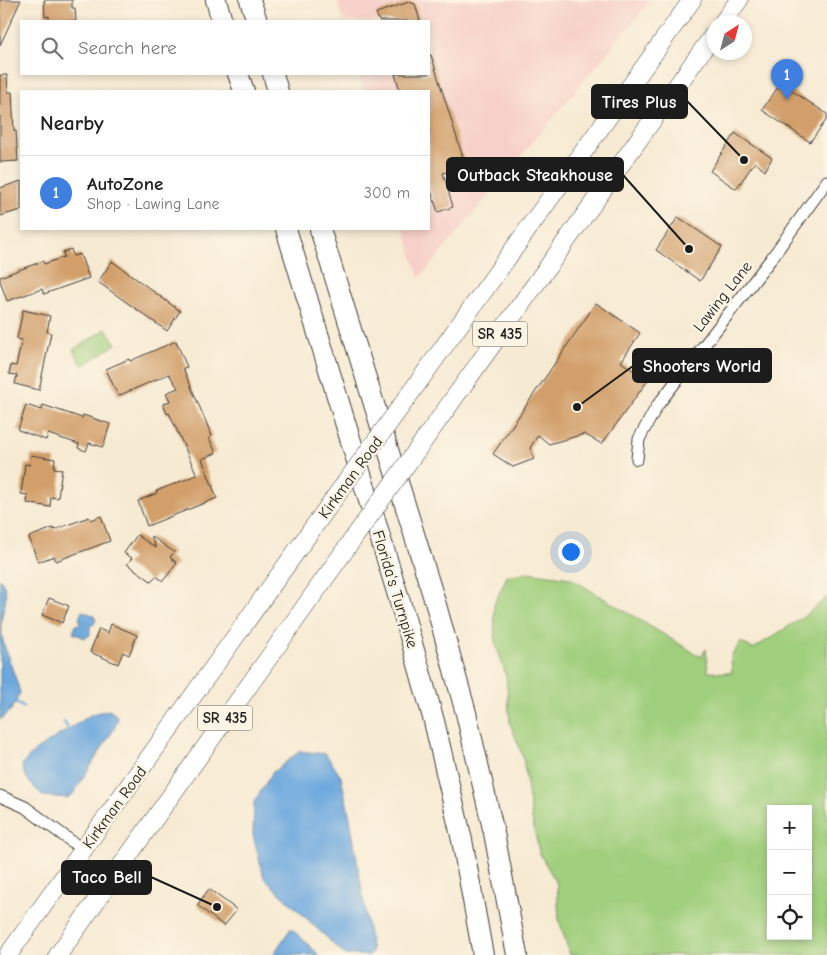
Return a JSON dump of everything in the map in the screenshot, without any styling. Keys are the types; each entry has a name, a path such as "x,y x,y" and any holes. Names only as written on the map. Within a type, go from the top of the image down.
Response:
{"highway":[{"path":"216,0 222,20"},
{"path":"250,0 257,20"},
{"path":"238,75 244,90"},
{"path":"273,75 278,90"},
{"name":"Florida's Turnpike","path":"286,230 404,614 434,721 462,840 483,955"},
{"name":"Florida's Turnpike","path":"320,230 436,605 466,713 494,833 517,955"}],"main road":[{"name":"Kirkman Road","path":"8,955 692,0"},
{"path":"728,15 739,0"},
{"name":"SR 435","path":"58,955 707,44"}],"street":[{"name":"Lawing Lane","path":"636,459 639,439 657,406 772,260 827,181"},
{"path":"0,796 25,807 83,850"}],"shaded area":[{"path":"337,0 651,0 419,279 404,230 430,230 430,90 364,90 358,75 430,75 430,20 343,20"}],"green space":[{"path":"106,329 116,344 83,366 73,350"},
{"path":"527,572 570,578 701,657 706,649 708,672 732,673 731,656 741,642 753,649 805,616 827,597 827,955 570,955 559,920 557,884 539,852 523,757 510,723 506,675 495,642 494,605 507,576"}],"water":[{"path":"0,579 6,591 1,621 2,637 20,693 11,710 0,720"},
{"path":"82,611 93,615 96,620 90,626 90,635 85,638 73,633 76,625 81,623 79,619"},
{"path":"109,710 118,719 114,729 73,794 67,798 43,796 27,778 22,764 36,750 92,714"},
{"path":"300,751 326,754 341,777 350,818 372,952 370,955 345,955 264,878 253,835 254,802 272,773"},
{"path":"291,928 319,955 273,955"}],"building":[{"path":"0,0 21,0 0,45"},
{"path":"44,0 72,0 72,8 75,8 76,20 49,20 49,16 45,17"},
{"path":"409,2 415,4 420,20 379,20 376,13"},
{"path":"431,55 466,167 443,173 453,207 438,212 430,188 430,90 400,90 395,75 430,75"},
{"path":"0,75 7,75 8,92 12,92 18,161 0,162"},
{"path":"785,77 791,90 827,114 827,119 810,142 762,110"},
{"path":"735,133 772,158 765,171 755,162 736,189 710,171"},
{"path":"20,181 20,210 0,216 0,188"},
{"path":"678,217 722,247 700,281 656,250"},
{"path":"71,249 73,256 80,254 89,278 44,294 42,289 7,301 0,277 43,261 44,264 64,257 63,252"},
{"path":"112,261 180,311 167,331 98,282"},
{"path":"596,303 640,333 621,362 648,380 602,444 584,434 549,444 538,435 530,448 534,459 513,467 493,454"},
{"path":"23,310 50,316 47,332 51,333 39,390 15,384 17,375 9,374 11,365 16,366 22,340 17,339"},
{"path":"176,341 187,367 183,368 212,436 209,438 216,453 202,459 217,498 147,526 138,501 157,493 156,491 197,475 169,413 167,414 163,404 170,401 166,393 178,388 169,374 118,396 106,369"},
{"path":"26,405 42,410 43,405 82,418 83,415 110,424 103,447 89,443 86,451 78,448 79,444 48,434 46,440 18,430"},
{"path":"31,455 55,459 54,468 62,469 58,498 51,497 50,507 27,503 28,495 21,494 25,464 30,465"},
{"path":"101,516 110,541 56,561 54,556 38,562 29,537 89,517 91,520"},
{"path":"137,535 156,548 151,536 174,552 170,557 177,563 163,581 156,576 151,581 127,564 132,558 124,553"},
{"path":"49,598 69,606 62,623 42,615"},
{"path":"111,624 137,635 129,655 123,652 118,664 90,652 99,629 108,633"},
{"path":"209,889 237,910 224,926 197,905"}],"waterway":[{"path":"16,702 23,707"},
{"path":"64,722 69,730"}],"place":[{"name":"AutoZone","path":"787,100"},
{"name":"Tires Plus","path":"744,160"},
{"name":"Outback Steakhouse","path":"689,249"},
{"name":"Shooters World","path":"577,407"},
{"name":"Taco Bell","path":"217,907"}]}
